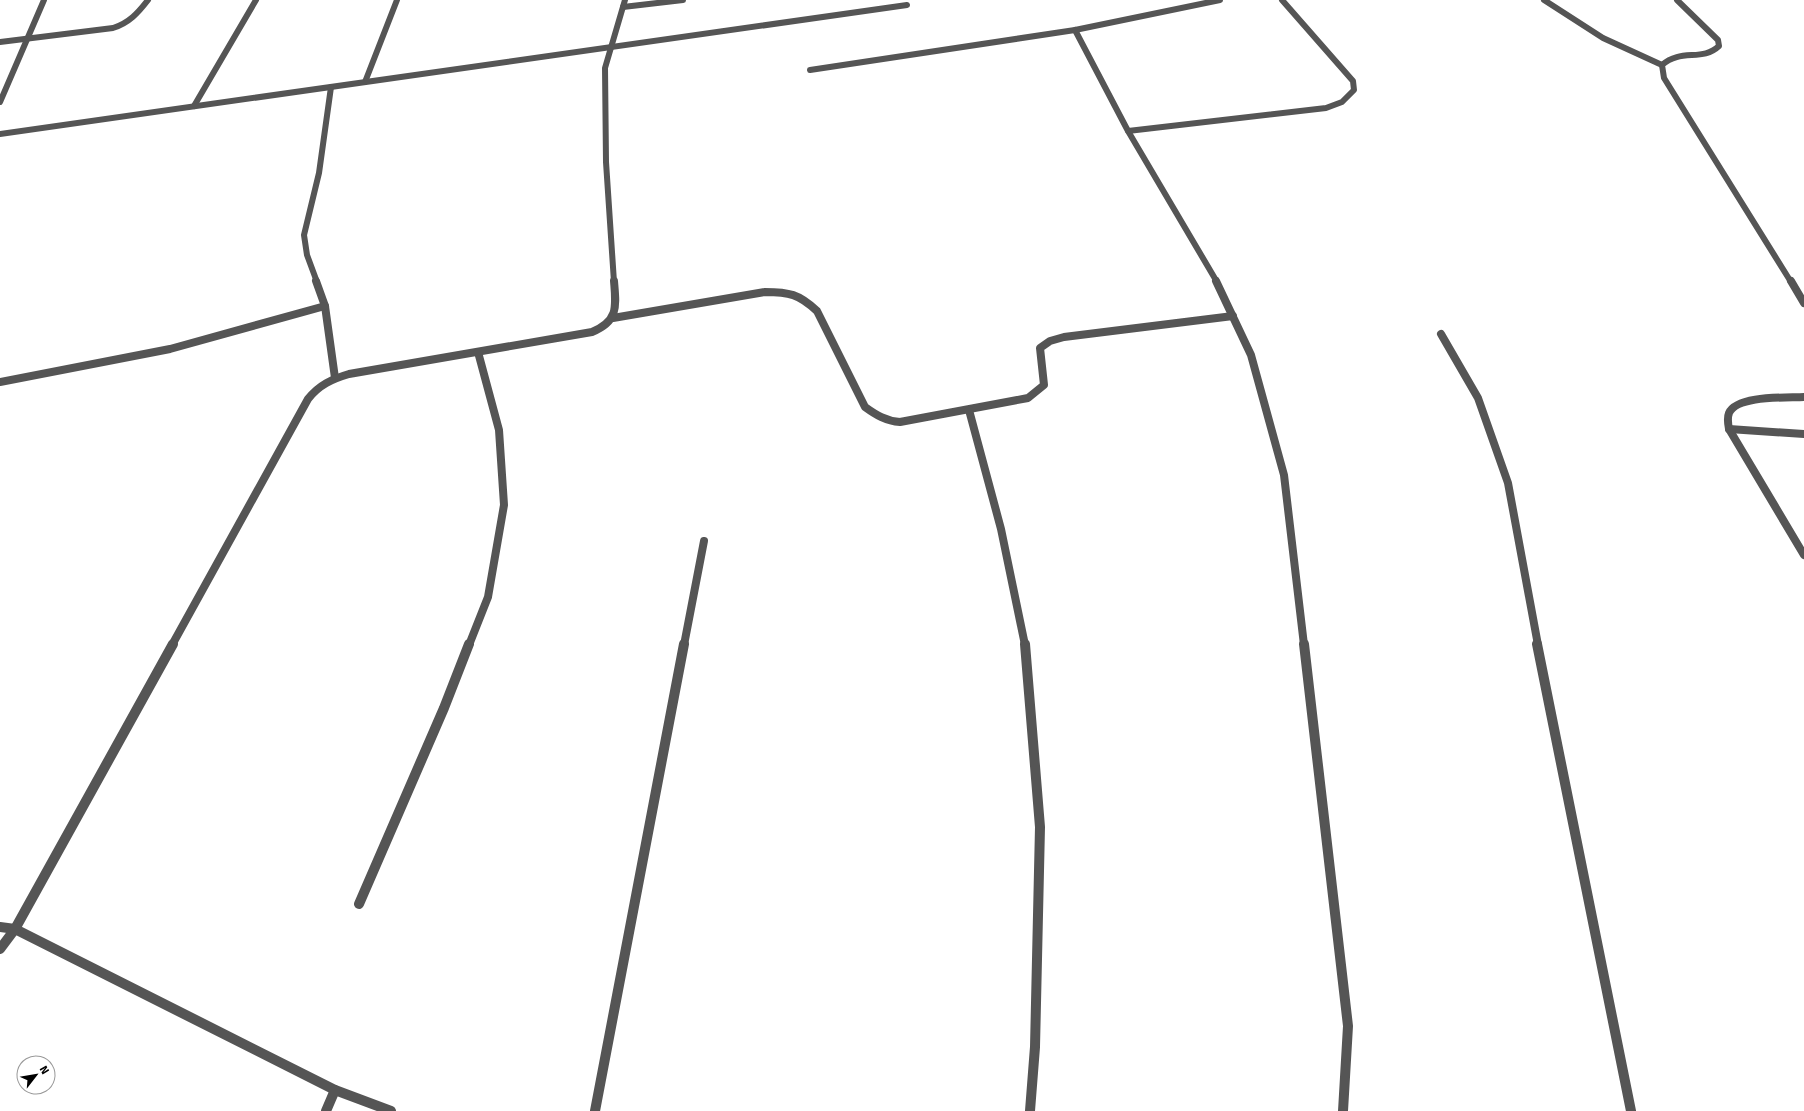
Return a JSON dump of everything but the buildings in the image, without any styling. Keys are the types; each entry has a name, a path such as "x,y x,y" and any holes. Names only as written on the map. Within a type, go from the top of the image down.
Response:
{"street":[{"path":"0,102 44,0"},
{"path":"0,42 113,28 125,25 137,14 148,0"},
{"path":"194,106 256,0"},
{"path":"365,82 397,0"},
{"path":"613,318 616,308 606,162 605,68 624,4 683,0"},
{"path":"810,70 1075,30 1220,0"},
{"path":"1128,131 1326,108 1338,105 1348,98 1354,90 1353,81 1282,0"},
{"path":"1544,0 1603,38 1662,65"},
{"path":"1677,0 1718,40 1719,46 1712,52 1678,55 1667,58 1662,65 1664,78 1804,303"},
{"path":"0,134 907,4"},
{"path":"1075,30 1128,131 1218,284 1251,355 1284,475 1348,1026 1343,1111"},
{"path":"331,87 319,173 304,235 307,255 325,306 335,378"},
{"path":"0,949 15,929 308,399 316,388 335,378 350,374 591,332 613,318 765,292 786,292 804,299 817,311 865,406 876,415 889,421 900,422 1028,398 1044,385 1045,377 1039,355 1040,348 1050,341 1064,337 1233,316"},
{"path":"0,382 170,349 325,306"},
{"path":"1441,334 1478,398 1508,483 1533,620 1631,1111"},
{"path":"359,904 444,708 488,597 504,505 499,430 478,352"},
{"path":"1804,397 1752,400 1738,404 1730,409 1727,417 1729,428 1804,555"},
{"path":"969,410 1002,529 1026,649 1040,827 1035,1047 1030,1111"},
{"path":"1729,428 1804,434"},
{"path":"595,1111 704,541"},
{"path":"0,927 15,929 335,1090 391,1111"},
{"path":"326,1111 335,1090"}]}
